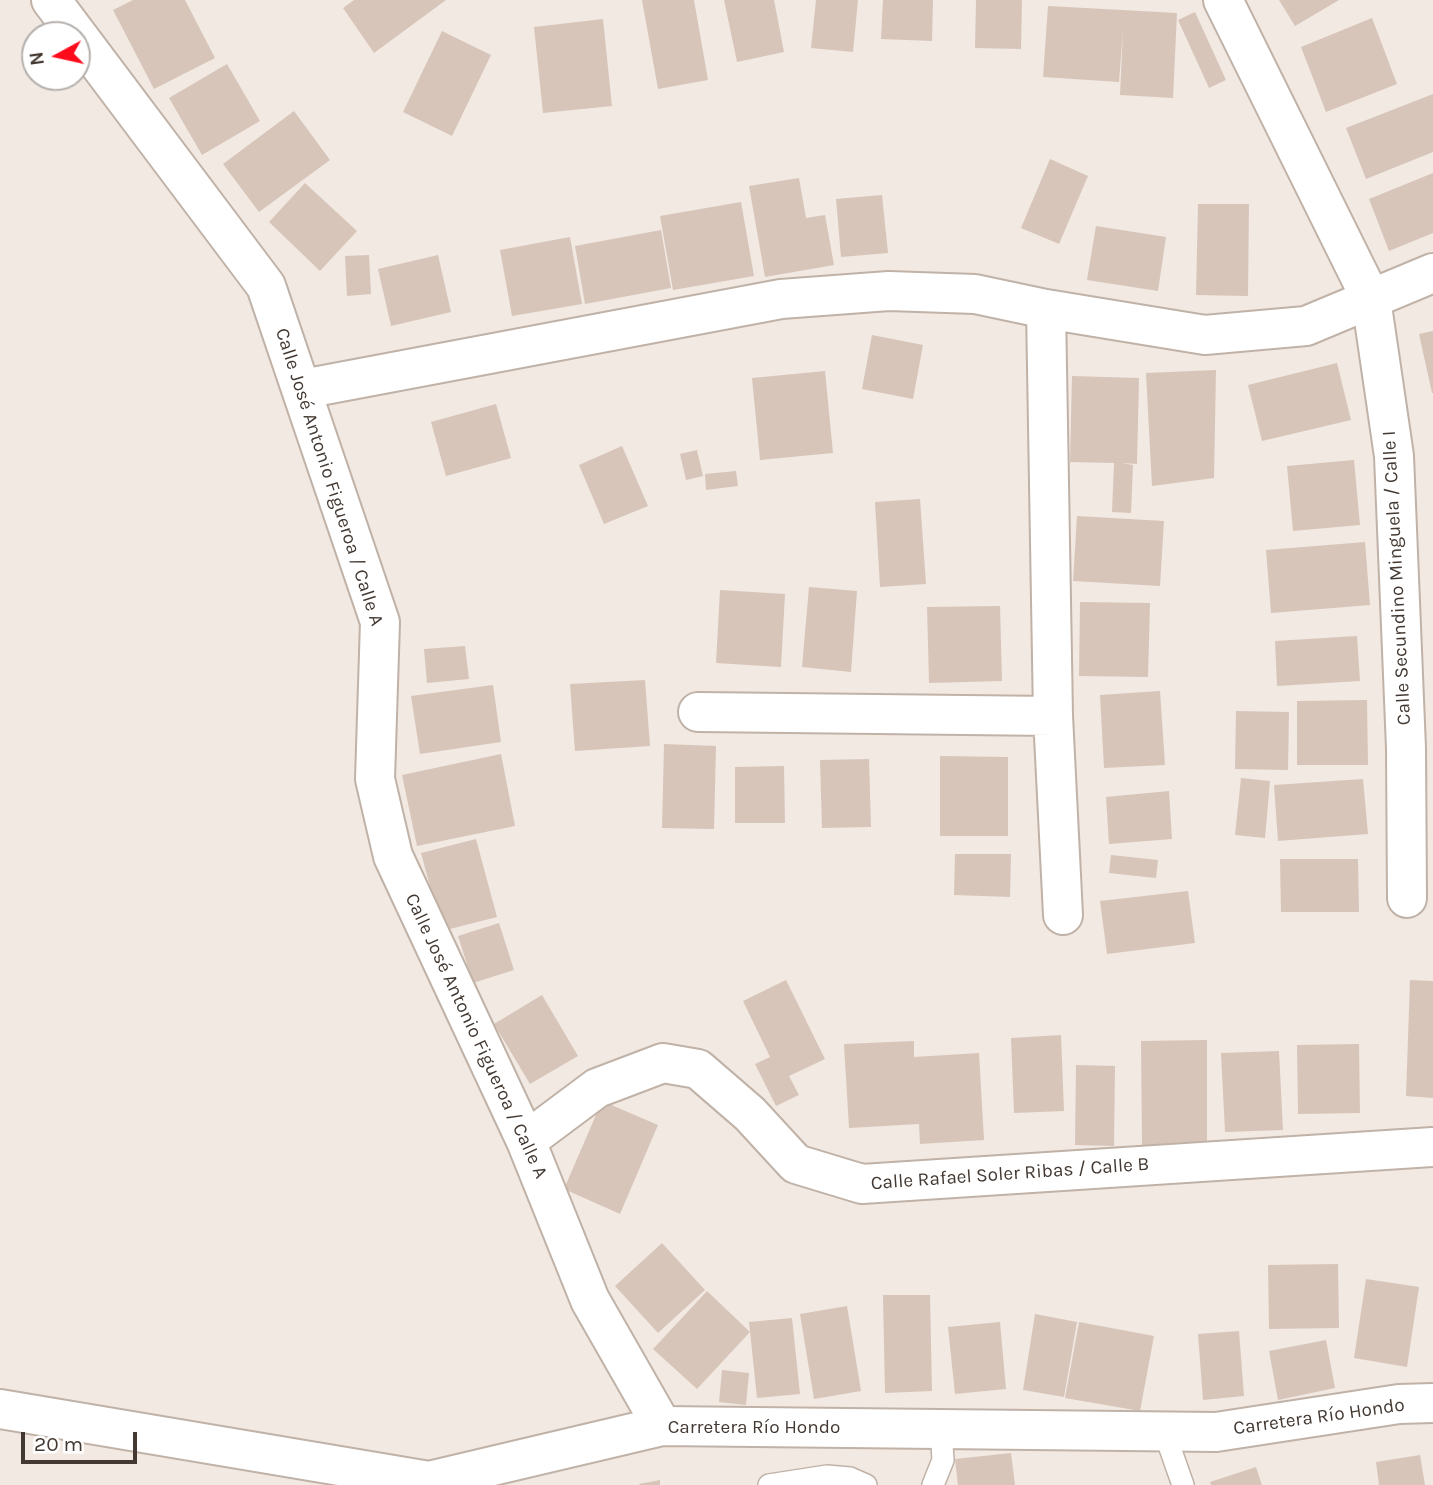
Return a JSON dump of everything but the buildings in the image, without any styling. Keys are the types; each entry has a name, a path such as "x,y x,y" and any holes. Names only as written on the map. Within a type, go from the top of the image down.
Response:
{"street":[{"name":"Calle José Antonio Figueroa / Calle A","path":"51,0 266,286 380,622 375,779 393,856 526,1141 590,1300 662,1426"},
{"name":"Calle Secundino Minguela / Calle I","path":"1223,0 1371,299 1394,456 1419,745 1406,898"},
{"path":"303,389 781,299 889,291 975,293 1046,309 1205,335 1306,326 1433,273"},
{"path":"1046,309 1053,716 1063,915"},
{"path":"698,712 1053,716"},
{"name":"Calle Rafael Soler Ribas / Calle B","path":"526,1141 597,1088 663,1063 698,1069 750,1114 796,1164 862,1184 1433,1147"},
{"name":"Carretera Río Hondo","path":"0,1409 429,1480 483,1476 662,1426 1216,1432 1399,1404 1433,1403"}],"lane":[{"path":"933,1485 943,1460 941,1429"},
{"path":"1164,1431 1183,1485"},
{"path":"769,1485 827,1476 850,1478 866,1485"}]}
